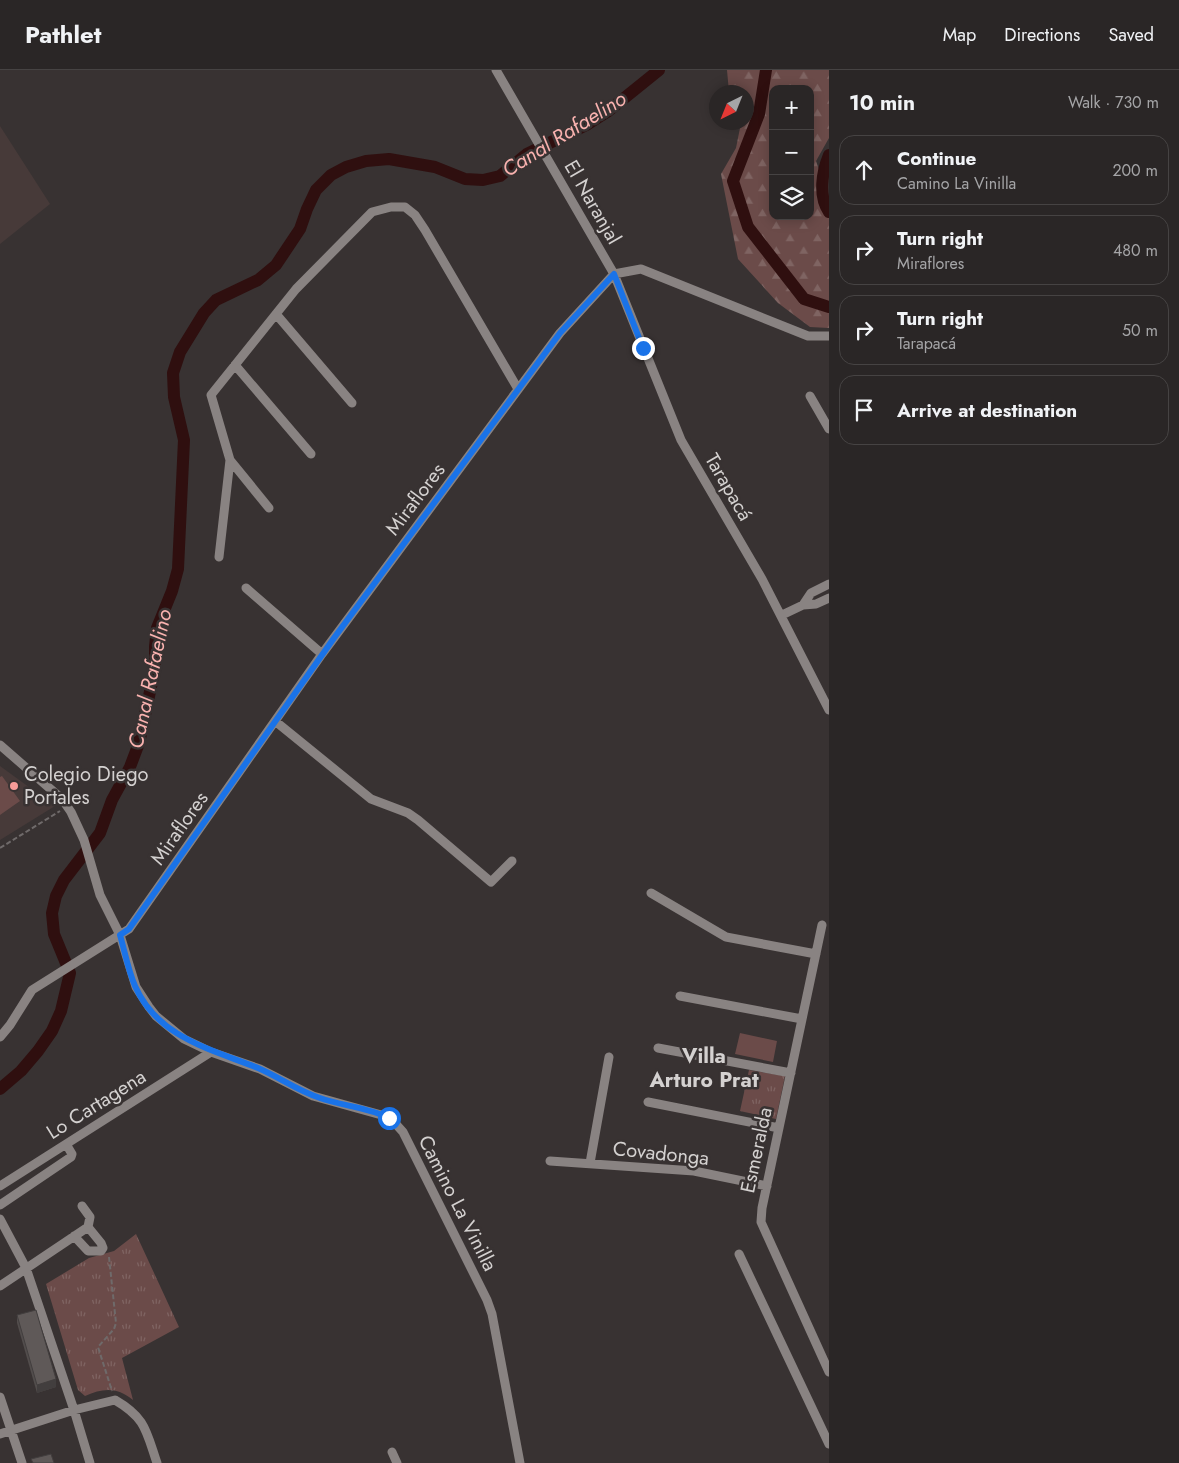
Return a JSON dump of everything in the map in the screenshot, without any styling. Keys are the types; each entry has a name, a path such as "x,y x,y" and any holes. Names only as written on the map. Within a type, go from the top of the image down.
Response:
{"street":[{"name":"El Naranjal","path":"496,70 614,274"},
{"path":"219,557 230,460 211,395 296,289 372,212 391,207 405,207 415,215 518,389"},
{"path":"614,274 641,269 808,336 829,336"},
{"name":"Miraflores","path":"0,1037 32,990 129,929 322,654 518,389 560,333 614,274"},
{"name":"Tarapacá","path":"614,274 681,440 782,615 829,710"},
{"path":"276,314 352,403"},
{"path":"235,365 311,454"},
{"path":"810,396 829,429"},
{"path":"230,460 269,508"},
{"path":"803,605 811,594 829,584"},
{"path":"246,588 322,654"},
{"path":"782,615 803,605 816,604 829,598"},
{"path":"275,721 371,799 408,813 418,820 491,882 512,861"},
{"name":"Camino La Vinilla","path":"0,745 52,789 67,806 78,825 100,895 120,935 136,987 149,1007 175,1033 211,1052 260,1069 313,1096 384,1116 394,1122 399,1128 478,1282 492,1314 520,1463"},
{"path":"651,893 726,937 816,954"},
{"name":"Esmeralda","path":"822,925 761,1222 829,1372"},
{"path":"680,996 802,1019"},
{"path":"658,1048 791,1073"},
{"name":"Lo Cartagena","path":"0,1186 211,1052"},
{"path":"590,1164 608,1057"},
{"path":"648,1102 779,1128"},
{"path":"0,1205 71,1157 72,1154 66,1144"},
{"name":"Covadonga","path":"550,1161 694,1171 767,1186"},
{"path":"0,1286 88,1227 90,1217 82,1206"},
{"path":"0,1219 26,1268 90,1463"},
{"path":"74,1236 90,1252 101,1251 102,1245 88,1227"},
{"path":"739,1254 829,1444"},
{"path":"0,1397 22,1463"},
{"path":"0,1434 74,1410 115,1400 130,1409 143,1423 157,1463"},
{"path":"392,1452 397,1463"}],"path":[{"path":"0,848 67,806"},
{"path":"102,1245 109,1250 116,1323 114,1329 98,1347 115,1400"}],"shaded area":[{"path":"0,126 50,204 0,244"},
{"name":"Colegio Diego Portales","path":"0,766 55,806 0,840"}],"green space":[{"path":"727,70 829,70 829,138 816,161 829,199 829,328 810,327 778,303 738,259 721,174 736,148 740,130 754,130 754,85 728,85"},
{"path":"2,776 20,801 0,815 0,777"},
{"path":"740,1033 777,1041 773,1062 735,1054"},
{"path":"749,1070 785,1076 776,1119 740,1111"},
{"path":"136,1234 179,1327 122,1358 133,1400 121,1393 110,1390 98,1391 85,1396 78,1390 46,1284 89,1258 114,1251"}],"building":[{"path":"36,1310 56,1379 37,1385 17,1315"},
{"path":"51,1454 54,1463 33,1463 31,1459"}],"waterway":[{"name":"Canal Rafaelino","path":"0,1089 21,1071 38,1051 52,1031 61,1011 70,973 54,934 52,913 56,896 64,880 100,833 112,800 130,767 139,743 155,668 157,628 172,591 178,569 184,440 174,397 173,373 180,352 204,313 216,300 258,280 276,265 300,229 316,190 331,175 346,167 366,161 389,159 435,167 465,179 483,180 500,176 527,154 588,124 607,112 659,70"},
{"name":"Canal Rafaelino","path":"766,70 759,114 733,181 748,227 804,299 829,307"},
{"path":"829,155 824,169 822,184 823,199 829,212"}],"place":[{"name":"Colegio Diego Portales","path":"14,786"}],"district":[{"name":"Villa Arturo Prat","path":"704,1068"}],"route":[{"path":"389,1118 369,1110 313,1096 260,1069 211,1052 175,1033 156,1016 141,996 132,978 120,935 129,929 322,654 560,333 614,274 643,348"}]}
